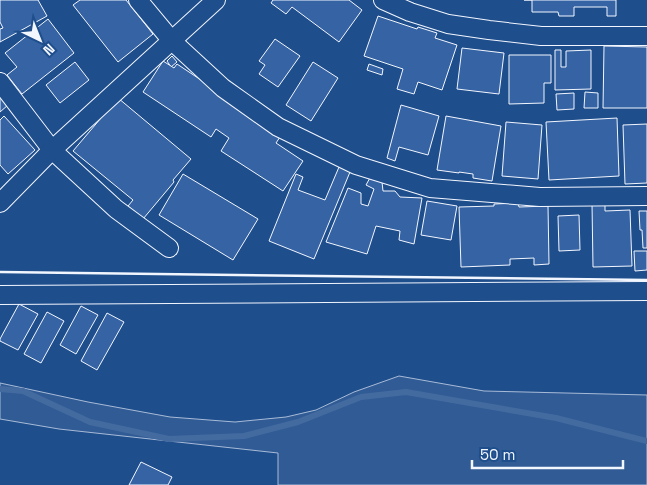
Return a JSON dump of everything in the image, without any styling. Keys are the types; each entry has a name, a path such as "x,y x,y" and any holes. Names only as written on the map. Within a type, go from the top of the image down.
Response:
{"street":[{"path":"138,0 172,41 223,88 278,127 356,166 430,188 540,196 647,196"},
{"path":"0,203 52,150 216,0"},
{"path":"383,0 410,12 448,24 489,30 542,36 647,36"},
{"path":"0,82 52,150 116,209 168,248"},
{"path":"0,295 647,291"}],"shaded area":[{"path":"399,376 484,391 647,395 647,485 278,485 278,453 59,429 0,419 0,383 170,417 235,422 286,417 316,410 354,392"}],"building":[{"path":"0,0 38,0 47,16 0,42 0,29 3,28 0,22"},
{"path":"80,0 126,0 153,34 118,62 73,5"},
{"path":"273,0 349,0 362,10 339,42 292,7 286,14 271,3"},
{"path":"532,0 616,0 616,16 607,16 607,7 574,7 574,16 559,16 558,12 532,12"},
{"path":"378,16 417,29 418,27 437,33 435,38 457,45 442,90 418,82 414,94 397,89 403,69 364,56"},
{"path":"48,19 74,53 22,94 7,75 17,67 5,53"},
{"path":"275,39 300,56 278,87 259,74 265,65 259,61"},
{"path":"604,46 647,47 647,108 603,108"},
{"path":"462,48 504,53 499,94 457,89"},
{"path":"555,50 561,50 561,67 566,67 566,51 591,50 591,89 555,90"},
{"path":"509,55 551,55 551,83 544,83 544,103 509,104"},
{"path":"172,56 177,62 171,67 167,61"},
{"path":"163,61 174,68 177,64 282,134 276,143 303,161 283,191 221,151 229,138 216,129 211,137 143,92"},
{"path":"75,62 89,80 60,103 46,85"},
{"path":"313,62 338,78 311,121 286,105"},
{"path":"369,64 383,69 382,75 367,70"},
{"path":"585,92 598,93 598,108 584,108"},
{"path":"574,93 574,109 557,110 556,94"},
{"path":"0,97 8,105 0,112"},
{"path":"118,98 191,159 143,219 128,206 133,200 73,151"},
{"path":"401,105 439,116 428,155 399,147 395,161 387,158"},
{"path":"4,116 35,150 8,174 0,165 0,120"},
{"path":"446,116 501,126 492,181 473,178 473,174 437,170"},
{"path":"617,118 619,176 549,180 546,122"},
{"path":"506,122 542,125 538,179 502,176"},
{"path":"647,124 647,183 625,184 623,125"},
{"path":"339,167 350,172 314,259 269,241 296,174 303,177 298,190 325,200"},
{"path":"183,174 258,219 233,260 159,215"},
{"path":"371,176 382,182 383,191 395,191 400,197 422,198 414,244 399,240 400,231 376,226 367,254 326,242 348,188 361,193 361,204 368,206 374,189 366,185"},
{"path":"427,201 457,206 451,240 421,235"},
{"path":"518,203 519,207 548,206 549,264 534,265 534,258 510,259 510,265 461,267 459,207"},
{"path":"592,204 605,204 605,211 630,210 632,266 593,267"},
{"path":"639,211 647,211 647,248 643,248"},
{"path":"579,215 580,250 559,251 558,216"},
{"path":"634,251 647,251 647,270 635,271"},
{"path":"19,304 38,314 18,350 0,341 0,339"},
{"path":"81,306 98,315 76,354 60,345"},
{"path":"47,312 64,321 41,363 24,354"},
{"path":"107,313 124,322 97,370 81,361"},
{"path":"141,462 172,477 168,485 129,485"}],"waterway":[{"path":"0,389 23,391 90,422 169,439 244,436 298,422 361,397 406,392 556,418 647,441"}],"wall":[{"path":"0,272 647,280"}]}
